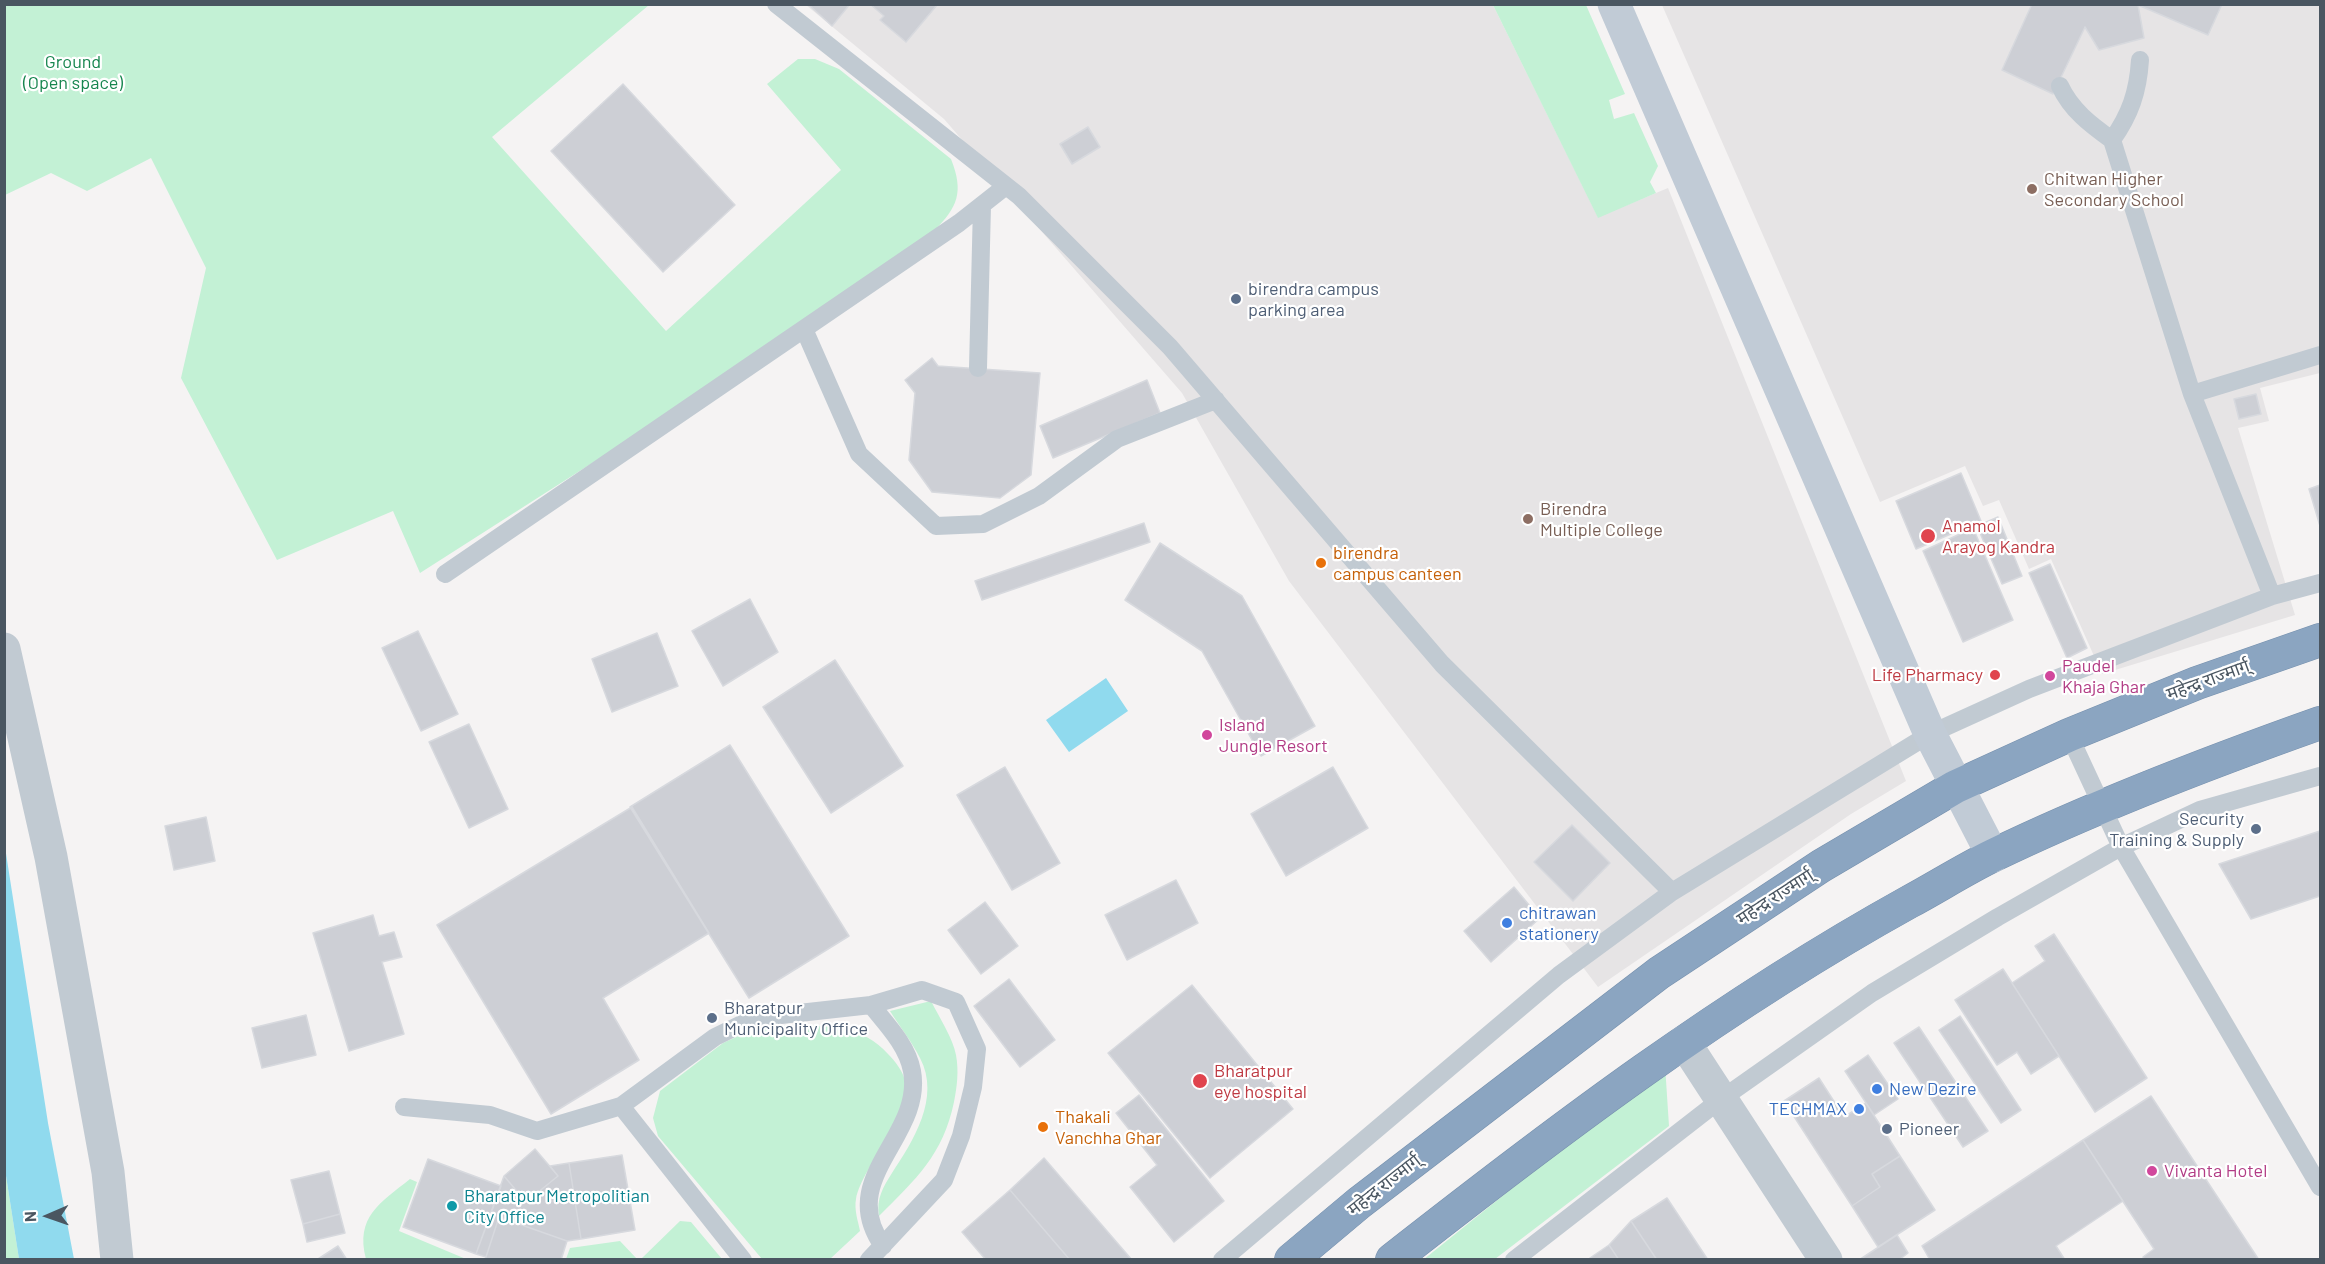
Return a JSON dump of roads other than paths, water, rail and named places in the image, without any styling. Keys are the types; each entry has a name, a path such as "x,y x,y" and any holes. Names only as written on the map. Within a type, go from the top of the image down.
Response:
{"highway":[{"name":"महेन्द्र राज्मार्ग्","path":"1291,1260 1359,1203 1659,973 1821,866 1955,788 2069,735 2198,683 2320,640"},
{"path":"1392,1260 1561,1128 1684,1041 1832,945 1993,856 2103,807 2225,757 2320,723"}],"street":[{"path":"1614,4 1930,734 1955,788 1993,856"},
{"path":"4,650 51,857 108,1172 117,1260"},
{"path":"1684,1041 1821,1255"}],"lane":[{"path":"776,4 1020,196 1170,347 1442,664 1672,892"},
{"path":"2112,140 2127,119 2138,86 2140,60"},
{"path":"2060,86 2066,98 2089,124 2112,140 2192,394 2272,596"},
{"path":"445,574 959,224 1006,186"},
{"path":"978,368 982,205"},
{"path":"804,328 859,454 936,526 983,524 1039,495 1117,439 1216,400"},
{"path":"2192,394 2320,356"},
{"path":"1222,1260 1559,975 1672,892 1930,734 2029,689 2272,596 2320,583"},
{"path":"2069,735 2121,847 2320,1187"},
{"path":"1514,1260 1720,1100 1872,993 2121,847 2200,810 2320,776"},
{"path":"404,1107 490,1115 537,1131 621,1106 715,1037 754,1018 871,1005 922,990 956,1002 978,1048 973,1087 961,1136 944,1180 869,1260"},
{"path":"871,1005 904,1047 912,1070 914,1092 891,1149 868,1190 867,1207 871,1229 883,1246"},
{"path":"621,1106 743,1260"}],"water":[{"path":"1106,678 1128,711 1069,752 1046,720"},
{"path":"5,847 48,1123 74,1259 19,1259 4,1163"}],"place":[{"name":"Chitwan Higher Secondary School","path":"2032,189"},
{"name":"birendra campus parking area","path":"1236,299"},
{"name":"Birendra Multiple College","path":"1528,519"},
{"name":"Anamol Arayog Kandra","path":"1928,536"},
{"name":"birendra campus canteen","path":"1321,563"},
{"name":"Life Pharmacy","path":"1995,675"},
{"name":"Paudel Khaja Ghar","path":"2050,676"},
{"name":"Island Jungle Resort","path":"1207,735"},
{"name":"Security Training & Supply","path":"2256,829"},
{"name":"chitrawan stationery","path":"1507,923"},
{"name":"Bharatpur Municipality Office","path":"712,1018"},
{"name":"Bharatpur eye hospital","path":"1200,1081"},
{"name":"New Dezire","path":"1877,1089"},
{"name":"TECHMAX","path":"1859,1109"},
{"name":"Thakali Vanchha Ghar","path":"1043,1127"},
{"name":"Pioneer","path":"1887,1129"},
{"name":"Vivanta Hotel","path":"2152,1171"},
{"name":"Bharatpur Metropolitian City Office","path":"452,1206"}],"park label":[{"name":"Ground (Open space)","path":"73,72"}]}
